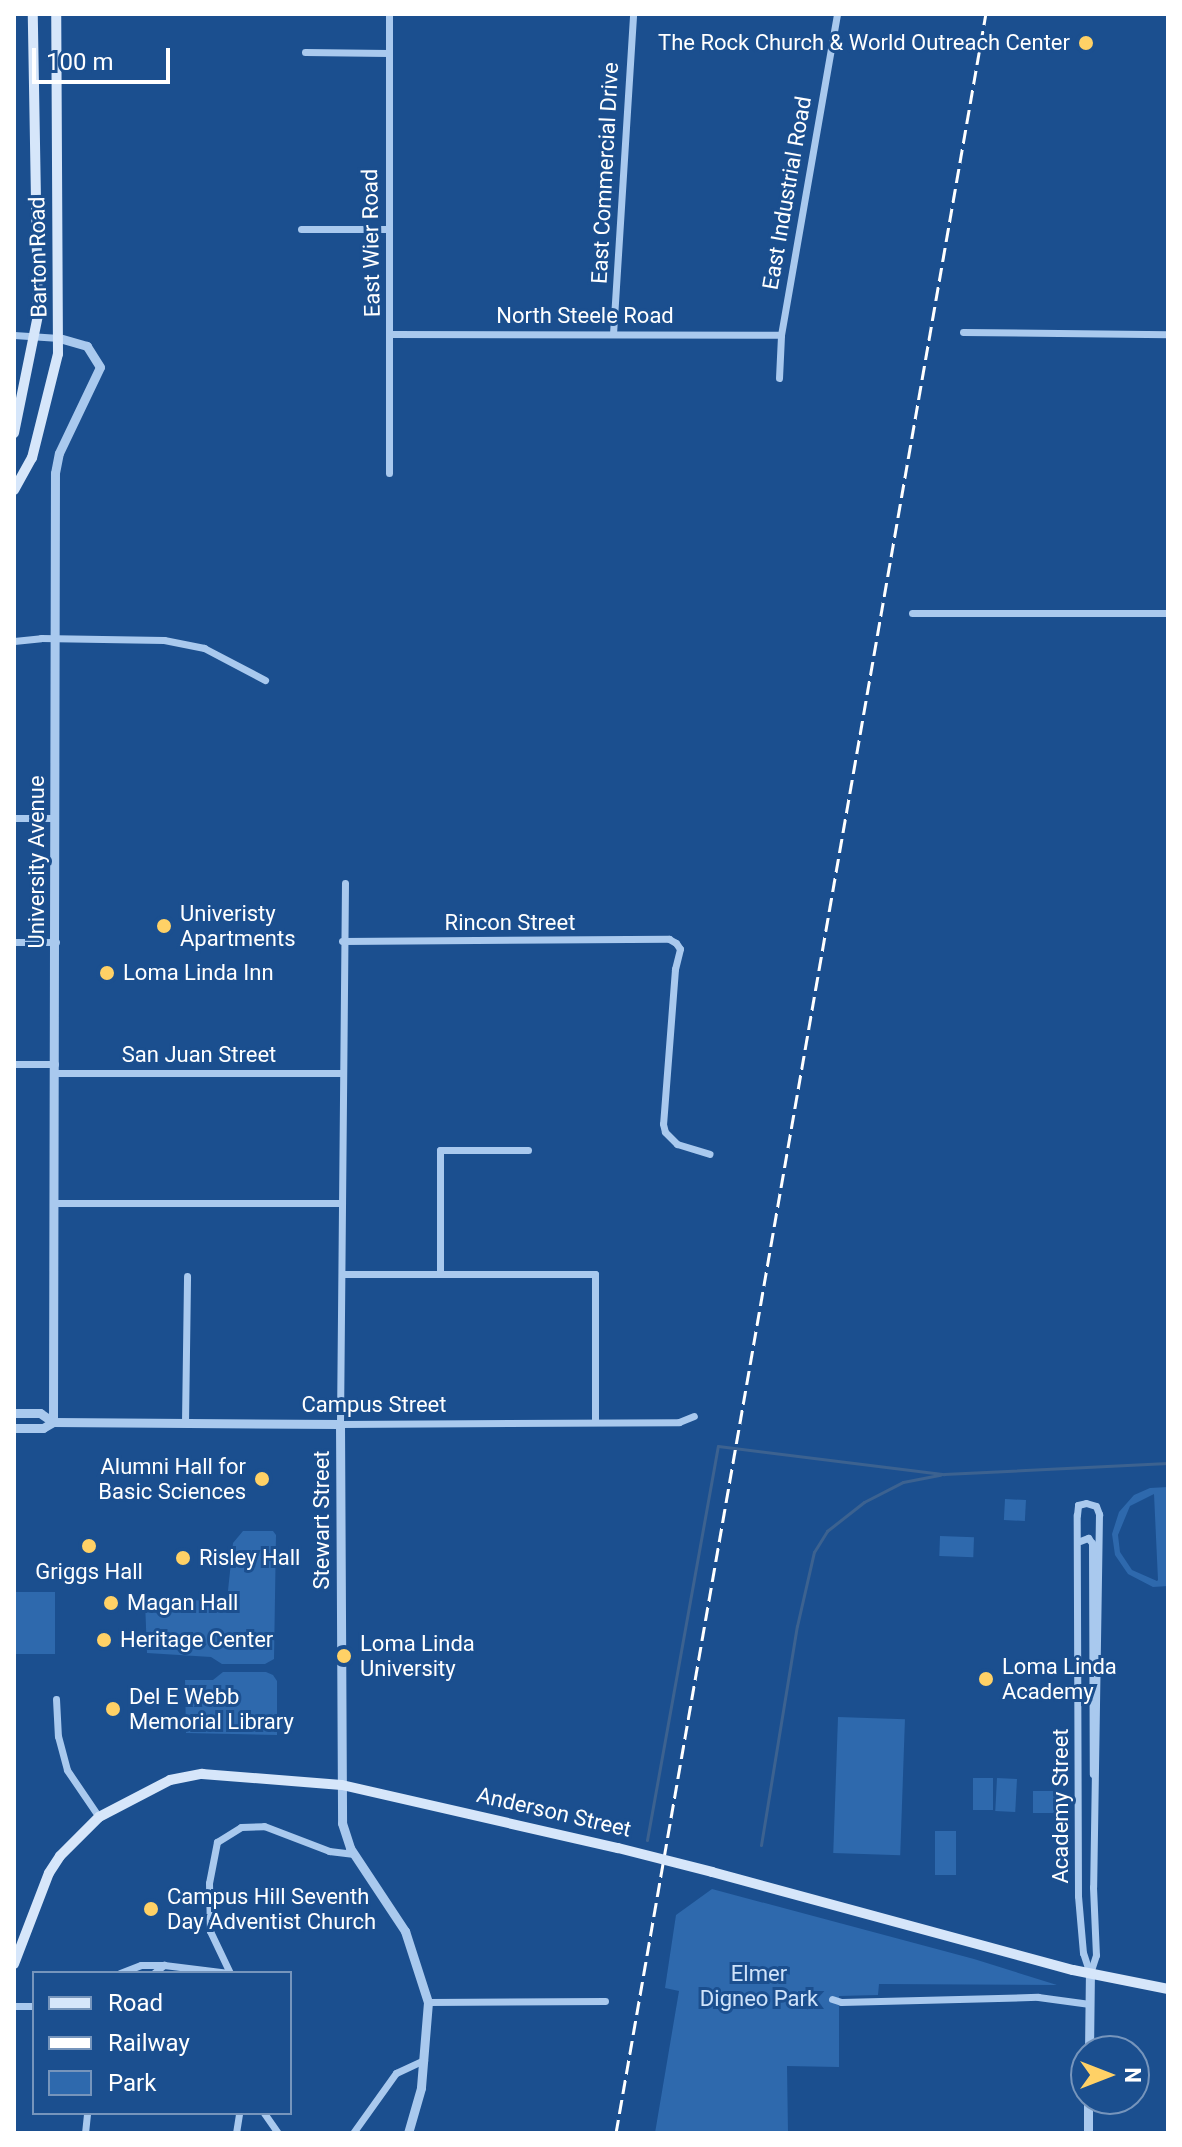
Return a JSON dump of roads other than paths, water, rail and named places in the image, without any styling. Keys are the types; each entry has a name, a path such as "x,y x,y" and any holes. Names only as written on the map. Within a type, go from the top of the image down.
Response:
{"main road":[{"name":"Barton Road","path":"14,433 35,335 38,286 33,14"},
{"name":"Barton Road","path":"14,490 32,458 50,397 59,338 56,14"},
{"name":"Anderson Street","path":"14,1964 49,1873 72,1842 99,1817 156,1784 202,1774 342,1785 618,1848 1090,1974 1168,1989"}],"street":[{"name":"East Wier Road","path":"389,14 389,473"},
{"name":"East Commercial Drive","path":"613,334 633,14"},
{"name":"East Industrial Road","path":"779,378 781,335 837,14"},
{"path":"305,52 388,53"},
{"path":"301,229 389,229"},
{"path":"963,332 1168,334"},
{"name":"North Steele Road","path":"390,334 781,335"},
{"path":"14,335 59,338"},
{"name":"University Avenue","path":"53,1422 56,1203 55,473 59,453 100,367 87,346 59,338"},
{"path":"912,613 1168,613"},
{"path":"14,641 54,637 164,640 204,648 265,680"},
{"path":"14,818 55,818"},
{"name":"Stewart Street","path":"345,883 342,941 340,1424 342,1823 354,1854 405,1931 428,2002 421,2088 408,2133"},
{"name":"Rincon Street","path":"342,941 669,939 676,943 680,949 675,969 663,1124 665,1132 677,1144 709,1154"},
{"path":"14,942 56,942"},
{"name":"San Juan Street","path":"14,1064 55,1069 342,1073"},
{"path":"440,1274 440,1150 528,1150"},
{"path":"56,1203 342,1203"},
{"path":"342,1274 595,1274 595,1422"},
{"path":"185,1423 187,1276"},
{"name":"Campus Street","path":"14,1413 40,1413 53,1422"},
{"name":"Campus Street","path":"14,1428 43,1428 53,1422 679,1422 694,1416"},
{"name":"Academy Street","path":"1089,2035 1090,1974 1096,1955 1094,1780 1098,1734 1099,1514 1096,1506 1078,1505 1078,1896 1083,1953 1090,1974"},
{"name":"Academy Street","path":"1080,1541 1088,1538 1092,1543 1090,1761 1094,1780"},
{"path":"56,1699 58,1736 67,1770 99,1817"},
{"path":"229,1971 210,1931 209,1883 217,1842 241,1827 264,1826 329,1851 354,1854"},
{"path":"125,1971 141,1965 164,1965 214,1971"},
{"path":"156,1971 164,1965"},
{"path":"832,1999 841,2002 1038,1997 1090,2004"},
{"path":"428,2002 605,2001"},
{"path":"353,2133 396,2073 424,2060"},
{"path":"265,2115 278,2133"}],"waterway":[{"path":"647,1840 718,1446 944,1474 1168,1463"},
{"path":"761,1845 797,1626 814,1552 827,1531 864,1502 903,1482 940,1475"}],"railway":[{"path":"616,2133 986,14"}],"place":[{"name":"The Rock Church & World Outreach Center","path":"1086,43"},
{"name":"Univeristy Apartments","path":"164,926"},
{"name":"Loma Linda Inn","path":"107,973"},
{"name":"Alumni Hall for Basic Sciences","path":"262,1479"},
{"name":"Griggs Hall","path":"89,1546"},
{"name":"Risley Hall","path":"183,1558"},
{"name":"Magan Hall","path":"111,1603"},
{"name":"Heritage Center","path":"104,1640"},
{"name":"Loma Linda University","path":"344,1656"},
{"name":"Loma Linda Academy","path":"986,1679"},
{"name":"Del E Webb Memorial Library","path":"113,1709"},
{"name":"Campus Hill Seventh Day Adventist Church","path":"151,1909"}],"park label":[{"name":"Elmer Digneo Park","path":"759,1986"}]}
